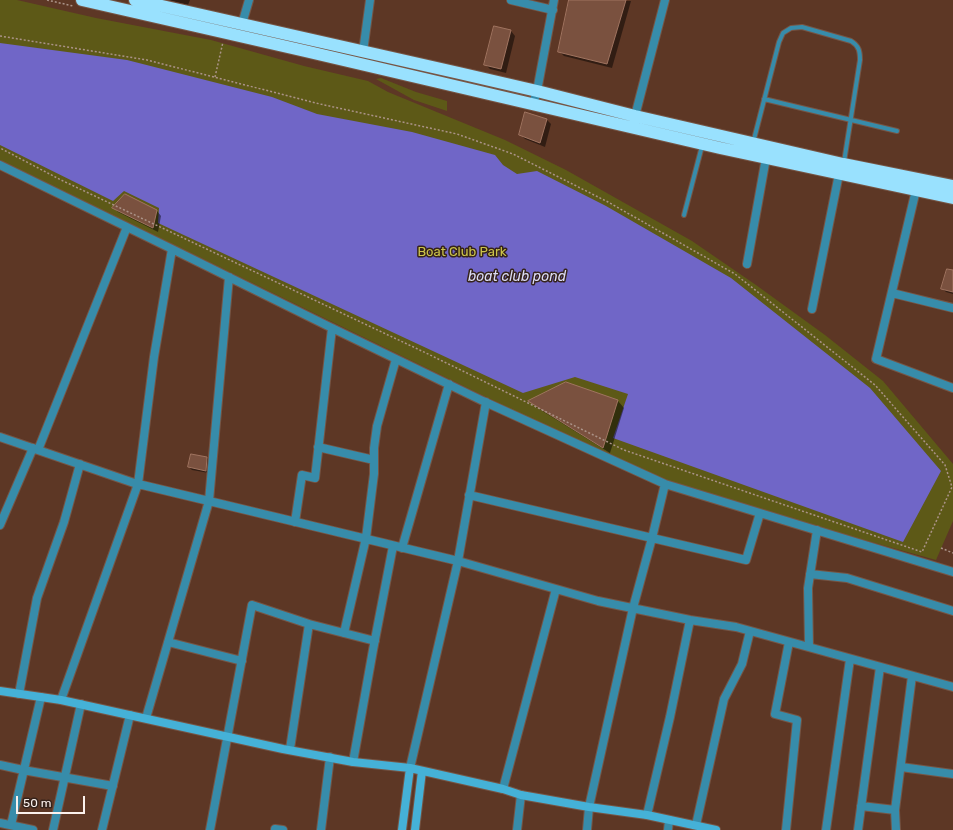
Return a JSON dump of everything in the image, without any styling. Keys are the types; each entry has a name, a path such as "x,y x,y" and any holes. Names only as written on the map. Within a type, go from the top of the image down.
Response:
{"highway":[{"path":"82,0 766,158 953,186"},
{"path":"143,1 538,91 634,116 753,143 916,190 953,198"}],"street":[{"path":"242,24 250,0"},
{"path":"363,52 370,0"},
{"path":"511,0 553,10"},
{"path":"534,104 538,91 554,0"},
{"path":"634,116 665,0"},
{"path":"747,264 766,158"},
{"path":"0,165 396,359 665,484 953,572"},
{"path":"812,309 841,169"},
{"path":"916,190 876,359 953,388"},
{"path":"0,525 36,449 127,227"},
{"path":"61,700 138,484 154,357 172,249"},
{"path":"146,718 209,501 229,276"},
{"path":"892,293 953,308"},
{"path":"295,522 302,475 314,478 332,328"},
{"path":"344,633 366,538 372,497 374,448 377,426 396,359"},
{"path":"402,548 449,384"},
{"path":"402,830 410,768 458,561 486,402"},
{"path":"0,437 138,484 458,561 598,601 690,620 736,627 953,687"},
{"path":"318,447 374,460"},
{"path":"19,694 37,598 64,522 80,464"},
{"path":"587,830 589,807 633,608 665,484"},
{"path":"469,496 746,560 760,513"},
{"path":"809,647 808,588 817,530"},
{"path":"353,762 374,641 394,546"},
{"path":"810,574 847,578 953,611"},
{"path":"503,789 556,589"},
{"path":"210,830 252,605 309,624 374,641"},
{"path":"646,815 670,717 690,620"},
{"path":"290,749 309,624"},
{"path":"696,826 724,699 742,664 750,631"},
{"path":"168,642 242,661"},
{"path":"786,830 797,720 775,714 789,642"},
{"path":"826,830 850,659"},
{"path":"858,830 880,667"},
{"path":"896,830 895,810 912,676"},
{"path":"0,691 81,704 353,762 410,768 503,789 521,795 646,815 716,830"},
{"path":"11,825 41,697"},
{"path":"53,830 81,704"},
{"path":"102,830 130,715"},
{"path":"321,830 330,757"},
{"path":"0,765 113,786"},
{"path":"901,767 953,774"},
{"path":"415,830 422,771"},
{"path":"517,830 521,795"},
{"path":"862,806 895,810"},
{"path":"668,830 669,820"},
{"path":"0,823 33,830"}],"lane":[{"path":"753,143 779,42 784,33 791,28 802,27 851,41 857,45 860,52 860,60 851,120 841,169"},
{"path":"764,99 896,131"},
{"path":"684,215 702,144"}],"path":[{"path":"0,36 147,60 320,104 457,134 513,154 608,202 735,274 875,385 945,465 952,487 922,552 624,450 426,353 61,180 0,148"},
{"path":"215,78 224,39"},
{"path":"941,548 953,553"}],"green space":[{"name":"boat club pond","path":"0,0 17,0 96,18 211,40 304,66 368,81 388,92 505,140 566,170 692,241 825,335 883,381 953,464 953,521 936,560 677,488 490,399 0,160"},
{"path":"381,78 416,92 447,101 447,111 414,100 376,79"}],"water":[{"name":"boat club pond","path":"0,43 127,60 272,97 317,114 412,132 495,155 503,165 517,174 537,171 606,206 731,278 870,388 941,471 903,542 613,438 628,394 575,377 523,393 158,223 159,208 124,191 113,201 0,145"}],"building":[{"path":"569,0 626,0 607,64 558,52"},
{"path":"494,26 511,30 501,69 484,65"},
{"path":"525,112 547,119 540,143 519,135"},
{"path":"125,194 157,210 153,228 112,208"},
{"path":"947,269 953,270 953,292 941,289"},
{"path":"566,382 618,400 603,448 528,401"},
{"path":"191,454 207,457 206,471 188,467"}],"park label":[{"name":"Boat Club Park","path":"462,252"}]}
